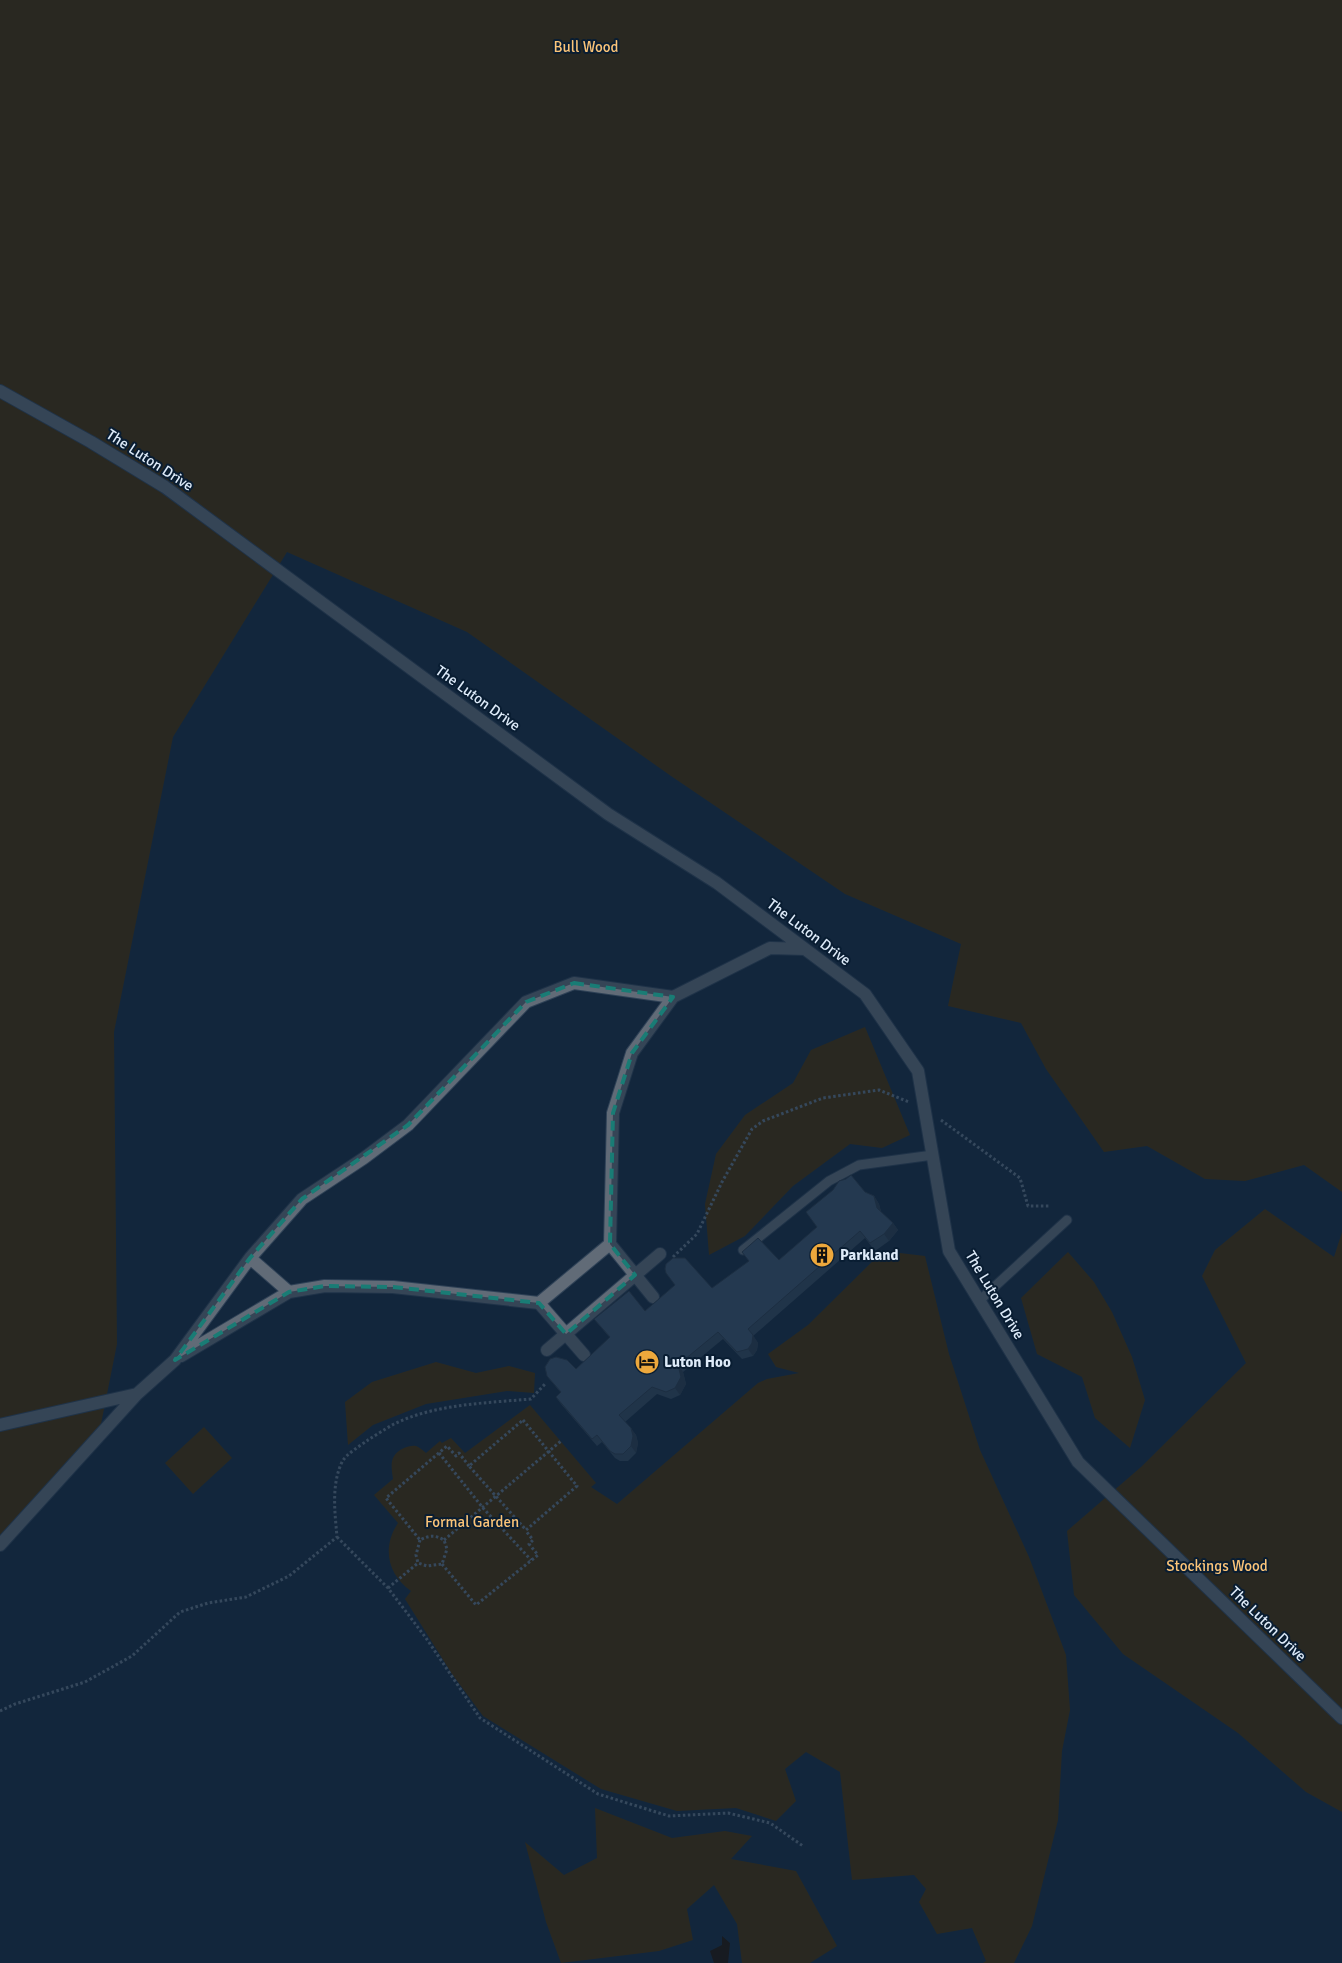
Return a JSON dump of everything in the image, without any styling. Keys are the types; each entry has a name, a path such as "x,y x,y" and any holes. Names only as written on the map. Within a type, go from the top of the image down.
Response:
{"street":[{"name":"The Luton Drive","path":"0,391 83,437 165,487 608,814 717,882 865,994 918,1071 949,1251 1078,1462 1342,1718"},
{"path":"653,1297 610,1244 613,1113 632,1054 673,997 770,948 805,949"},
{"path":"175,1360 250,1258 302,1199 364,1158 408,1125 526,1002 574,983 673,997"},
{"path":"539,1302 610,1244"},
{"path":"547,1350 660,1254"},
{"path":"250,1258 288,1292"},
{"path":"0,1545 137,1394 175,1360 288,1292 325,1286 393,1287 539,1302 584,1355"},
{"path":"0,1425 137,1394"}],"lane":[{"path":"742,1250 829,1181 852,1168 877,1162 933,1155"},
{"path":"979,1300 1067,1220"}],"path":[{"path":"673,1257 697,1234 722,1182 752,1129 763,1121 823,1098 879,1090 925,1108 1020,1178 1028,1206 1050,1206"},
{"path":"531,1398 545,1384"},
{"path":"539,1398 468,1405 424,1413 394,1424 360,1445 343,1460 337,1476 334,1503 337,1537 388,1588 426,1638 480,1718 598,1794 669,1816 728,1812 770,1822 803,1846"},
{"path":"469,1466 523,1420 577,1486 526,1530"},
{"path":"444,1540 561,1441"},
{"path":"420,1540 386,1498 446,1446 456,1456 459,1453 495,1497 526,1530 534,1540 529,1544 538,1555 476,1605 442,1564"},
{"path":"439,1453 483,1508 531,1560"},
{"path":"420,1540 429,1536 436,1536 444,1540 447,1549 442,1564"},
{"path":"0,1711 15,1704 85,1682 132,1656 180,1612 208,1603 246,1597 289,1576 337,1537"},
{"path":"418,1563 416,1555 420,1540"},
{"path":"388,1588 418,1563"},
{"path":"418,1563 427,1566 442,1564"}],"highlighted area":[{"path":"574,983 673,997 632,1053 613,1113 610,1244 635,1275 566,1334 539,1303 393,1287 325,1286 289,1292 175,1360 250,1258 302,1199 408,1125 526,1002"}],"green space":[{"name":"Bull Wood","path":"0,0 1342,0 1342,1192 1304,1165 1245,1181 1205,1179 1147,1146 1104,1152 1046,1069 1021,1023 948,1006 961,944 845,894 671,776 467,632 287,552 173,737 114,1032 117,1344 101,1424 0,1547"},
{"path":"865,1027 910,1135 882,1148 850,1144 793,1186 745,1236 709,1255 705,1204 716,1154 745,1115 793,1083 811,1050"},
{"name":"Stockings Wood","path":"1265,1209 1334,1257 1342,1232 1342,1812 1306,1792 1238,1733 1123,1654 1074,1595 1067,1531 1141,1467 1246,1363 1202,1276 1215,1250"},
{"name":"Formal Garden","path":"883,1251 925,1256 949,1354 980,1450 1029,1557 1066,1655 1070,1710 1062,1751 1058,1820 1032,1926 1014,1963 983,1963 986,1961 972,1928 937,1934 919,1902 926,1889 914,1875 852,1880 840,1772 806,1752 785,1769 796,1801 776,1821 736,1808 677,1811 601,1789 483,1716 452,1674 405,1599 411,1591 397,1577 392,1568 389,1551 390,1541 398,1523 374,1495 393,1479 392,1461 399,1451 414,1446 419,1447 426,1453 440,1441 442,1443 451,1438 465,1453 530,1405 596,1483 591,1487 617,1504 758,1383 767,1379 799,1373 776,1367 768,1354 808,1325"},
{"path":"1068,1252 1094,1282 1112,1312 1132,1357 1145,1400 1130,1448 1095,1418 1082,1377 1037,1354 1021,1298"},
{"path":"436,1362 476,1373 509,1366 535,1373 534,1393 507,1391 426,1404 373,1425 348,1445 345,1402 372,1382"},
{"path":"204,1427 232,1458 193,1494 165,1463"},
{"path":"595,1808 672,1838 725,1831 752,1836 731,1859 796,1871 837,1946 810,1963 742,1963 737,1924 714,1885 687,1909 693,1940 659,1951 561,1963 546,1922 525,1842 564,1875 597,1858"}],"shaded area":[{"path":"722,1936 730,1943 728,1963 714,1963 710,1951 722,1945"}],"building":[{"path":"851,1175 865,1192 874,1196 877,1208 893,1223 884,1234 870,1243 860,1231 748,1329 753,1335 752,1343 748,1349 737,1352 718,1332 678,1365 681,1377 675,1388 666,1392 652,1387 619,1415 631,1428 633,1436 631,1446 623,1454 615,1454 610,1451 597,1435 592,1439 556,1397 561,1392 547,1376 545,1367 550,1359 556,1357 567,1360 576,1369 610,1337 594,1319 629,1291 645,1311 675,1285 665,1269 666,1264 673,1258 685,1258 712,1288 749,1261 742,1252 758,1238 779,1260 817,1227 806,1212 833,1190 839,1181"}],"place":[{"name":"Parkland","path":"822,1255"},
{"name":"Luton Hoo","path":"647,1362"}]}
